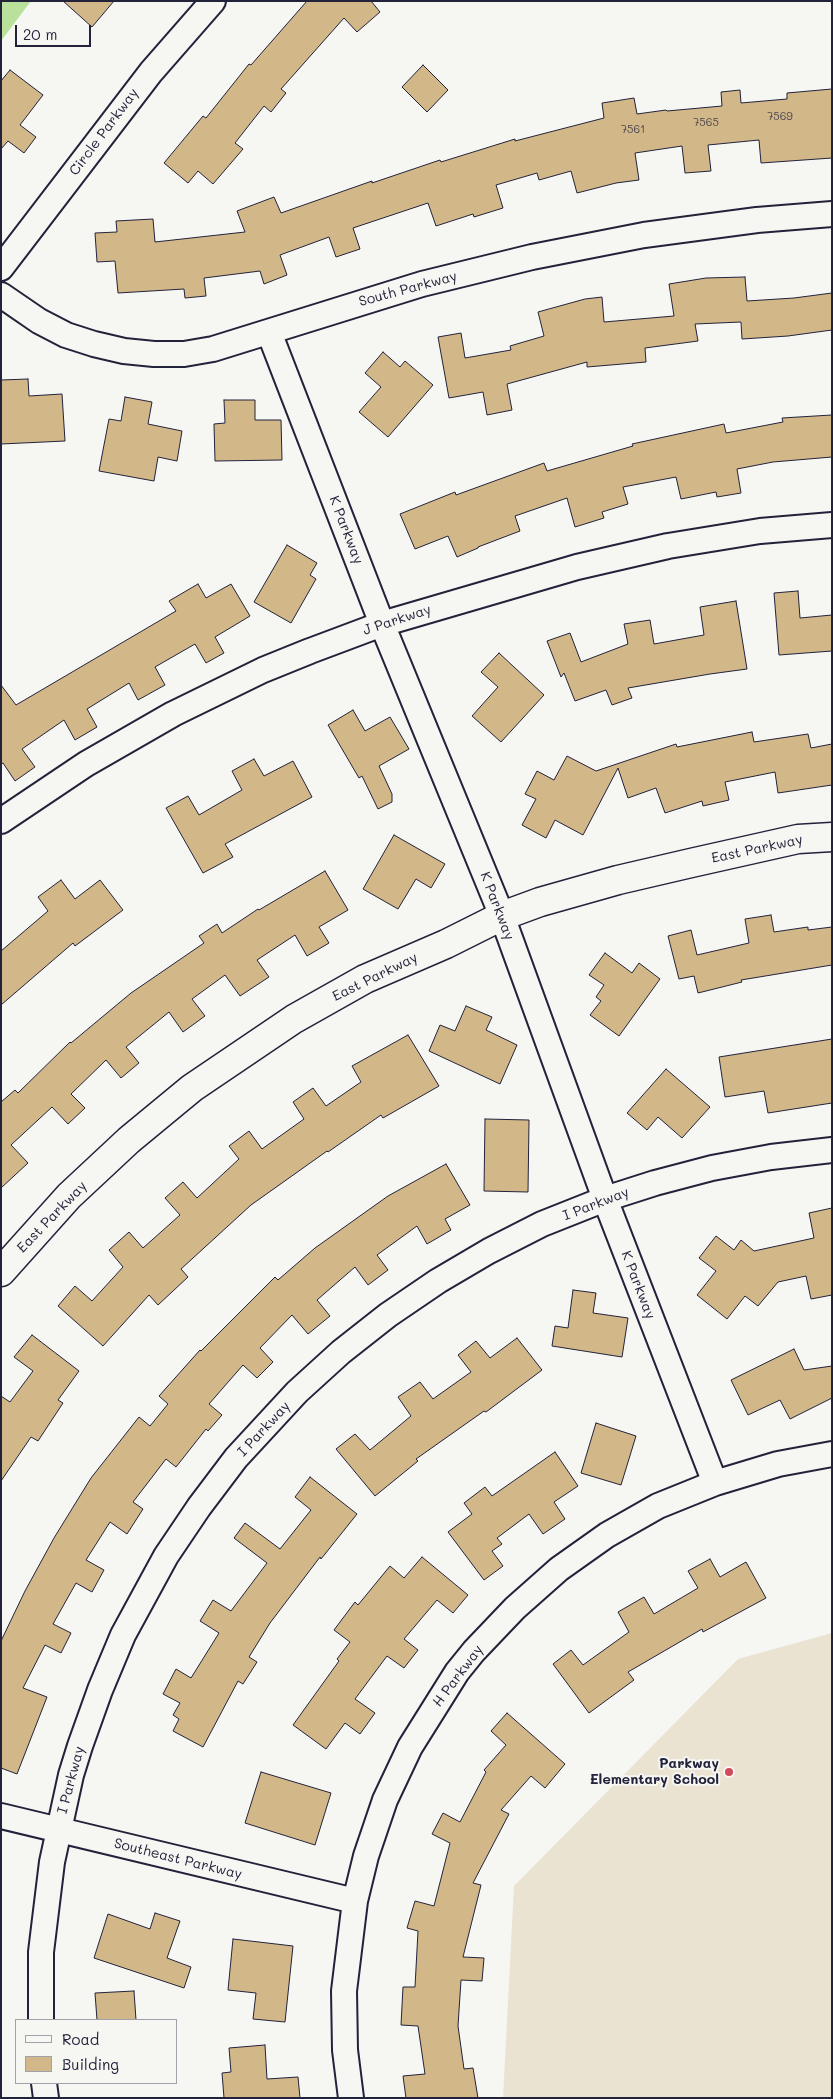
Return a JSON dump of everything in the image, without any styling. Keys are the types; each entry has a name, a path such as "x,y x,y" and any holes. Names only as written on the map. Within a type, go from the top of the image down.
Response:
{"street":[{"name":"Circle Parkway","path":"1,268 150,72 213,1"},
{"name":"South Parkway","path":"1,295 39,321 66,335 124,351 184,354 213,349 349,305 422,284 532,257 644,235 757,220 832,214"},
{"name":"K Parkway","path":"269,332 382,624 502,916 605,1199 715,1483"},
{"name":"J Parkway","path":"1,821 86,764 174,714 271,667 382,624 577,566 668,546 760,531 832,525"},
{"name":"East Parkway","path":"1,1272 69,1196 129,1140 226,1064 294,1019 365,979 446,944 502,916 540,902 618,880 798,839 832,837"},
{"name":"I Parkway","path":"41,2019 41,1952 52,1862 58,1830 80,1746 100,1690 123,1635 166,1556 199,1507 236,1458 297,1392 341,1352 388,1315 438,1281 489,1251 542,1224 605,1199 654,1183 712,1168 771,1157 832,1150"},
{"name":"H Parkway","path":"351,2098 346,2050 344,1991 355,1902 366,1856 385,1800 410,1747 457,1672 474,1651 515,1608 558,1569 599,1541 658,1506 715,1483 778,1464 832,1454"},
{"name":"Southeast Parkway","path":"1,1816 355,1902"},
{"path":"44,2084 46,2098"}],"shaded area":[{"name":"Parkway Elementary School","path":"832,1633 832,2098 503,2098 514,1886 738,1659"}],"green space":[{"path":"1,1 31,1 1,41"}],"building":[{"path":"63,1 114,1 92,27"},
{"path":"307,1 371,1 380,12 357,32 344,18 281,89 286,93 271,112 264,106 235,143 243,149 213,184 198,171 188,183 164,163 203,116 206,118 249,64 251,65"},
{"path":"423,65 448,90 427,112 402,87"},
{"path":"10,70 43,95 20,125 36,137 24,153 8,141 1,149 1,81"},
{"path":"832,89 832,158 761,163 759,140 708,145 711,171 685,173 682,146 635,153 639,180 616,183 577,193 571,171 539,180 537,173 496,185 503,208 474,217 473,214 436,226 428,203 353,228 360,249 336,257 329,237 280,255 287,275 264,284 260,271 204,278 206,296 185,298 184,289 118,293 115,261 97,262 95,233 117,232 116,221 153,219 155,242 245,232 237,211 274,197 281,213 372,181 372,183 440,160 441,162 515,139 515,141 604,118 602,103 634,98 637,114 722,106 721,92 740,90 741,103 787,99 787,93"},
{"path":"745,277 747,301 832,293 832,330 788,336 742,339 741,322 695,324 698,341 645,348 646,362 587,367 587,362 507,384 512,410 487,415 483,392 449,398 438,337 461,333 465,358 511,350 510,346 544,336 538,312 585,299 602,297 604,322 674,316 669,284 706,278"},
{"path":"383,352 400,367 405,361 433,385 388,437 359,412 381,387 365,373"},
{"path":"28,379 29,396 62,394 65,441 1,444 1,380"},
{"path":"125,397 152,402 148,424 182,431 177,461 158,457 154,481 99,471 109,419 121,421"},
{"path":"224,400 255,400 255,420 281,420 282,460 215,461 214,424 225,423"},
{"path":"832,415 832,457 773,462 737,469 741,493 717,497 716,492 681,499 676,477 623,487 628,504 602,512 604,518 575,527 567,498 515,516 520,531 457,557 448,536 415,549 400,514 455,492 456,495 544,463 547,471 633,446 632,444 724,424 726,433 783,422 782,418"},
{"path":"287,545 317,563 310,575 316,579 291,623 254,602"},
{"path":"198,584 206,598 231,584 250,616 215,637 224,653 206,663 195,644 155,667 165,685 138,700 129,683 87,709 97,727 75,740 64,720 22,749 35,767 15,781 3,763 1,764 1,685 16,705 176,611 169,601"},
{"path":"798,591 800,618 832,615 832,651 779,655 774,593"},
{"path":"736,601 747,669 628,688 632,698 612,705 606,690 575,701 564,673 561,677 547,641 570,633 581,662 628,644 624,624 650,620 654,644 704,635 700,607"},
{"path":"499,653 544,695 501,742 472,716 498,687 481,672"},
{"path":"353,710 365,731 390,717 409,749 379,766 392,794 392,802 378,809 362,776 359,778 328,725"},
{"path":"752,732 754,742 808,734 811,748 832,744 832,785 778,793 775,772 725,782 729,800 703,806 702,801 665,813 656,788 628,798 618,768 583,835 555,820 546,838 522,825 536,799 525,794 537,771 554,780 567,756 596,771 676,744 677,747"},
{"path":"254,759 264,776 293,761 312,797 225,844 233,857 203,873 166,808 188,796 199,815 242,790 232,771"},
{"path":"394,835 445,864 431,888 416,879 398,909 363,889"},
{"path":"325,871 348,910 319,927 329,943 307,956 295,935 257,960 269,977 240,996 225,975 192,999 205,1016 183,1032 169,1012 126,1047 139,1063 121,1078 106,1060 71,1094 85,1108 68,1124 52,1107 11,1145 28,1163 1,1188 1,1102 15,1090 18,1093 70,1042 131,993 204,943 199,936 217,924 222,933 258,909"},
{"path":"61,880 75,899 100,880 123,910 75,946 73,943 1,1005 1,951 48,911 38,897"},
{"path":"771,915 774,932 808,927 808,930 832,927 832,965 741,980 742,982 698,993 694,976 679,979 668,936 691,930 697,955 749,943 745,919"},
{"path":"605,953 632,973 639,963 660,979 619,1036 590,1015 601,1001 596,997 604,985 589,975"},
{"path":"466,1006 492,1017 486,1030 517,1045 500,1084 429,1051 440,1025 455,1031"},
{"path":"408,1035 439,1086 383,1118 381,1115 251,1205 181,1269 188,1277 158,1305 149,1295 103,1346 58,1306 75,1286 92,1301 123,1267 109,1250 129,1232 143,1248 180,1215 165,1198 183,1182 197,1198 239,1159 229,1146 249,1131 262,1149 304,1119 293,1102 313,1088 326,1106 361,1082 352,1066"},
{"path":"832,1039 832,1103 768,1113 764,1091 725,1097 719,1057"},
{"path":"666,1069 710,1107 682,1138 658,1117 647,1130 627,1113"},
{"path":"485,1119 529,1120 528,1192 484,1191"},
{"path":"446,1164 470,1205 445,1219 451,1230 427,1244 417,1226 377,1255 388,1270 368,1285 355,1267 317,1300 330,1316 308,1334 292,1315 260,1348 273,1362 257,1378 243,1365 209,1404 222,1415 208,1431 206,1429 176,1467 166,1459 133,1502 143,1509 127,1534 110,1522 86,1560 104,1570 92,1592 76,1583 53,1624 71,1633 61,1653 45,1645 23,1688 47,1697 17,1774 1,1768 1,1641 25,1591 54,1538 91,1478 139,1417 150,1426 168,1404 159,1396 200,1350 275,1277 278,1280 315,1248 388,1196"},
{"path":"832,1208 832,1295 811,1299 806,1276 778,1282 758,1306 745,1296 727,1319 697,1295 716,1271 699,1258 716,1236 734,1250 741,1240 754,1251 814,1238 809,1213"},
{"path":"573,1290 596,1293 593,1313 628,1318 622,1357 552,1346 555,1326 568,1328"},
{"path":"32,1335 79,1371 58,1400 63,1403 38,1441 31,1437 1,1481 1,1396 10,1402 33,1371 14,1357"},
{"path":"517,1338 542,1370 486,1412 484,1411 416,1459 418,1461 375,1496 336,1449 355,1434 370,1450 411,1416 398,1397 420,1382 433,1399 471,1372 458,1355 476,1341 490,1358"},
{"path":"794,1349 804,1370 832,1366 832,1398 790,1419 780,1400 748,1415 731,1380"},
{"path":"596,1423 636,1436 621,1485 581,1473"},
{"path":"555,1452 578,1486 554,1502 565,1519 543,1534 529,1514 497,1538 502,1544 492,1551 503,1566 484,1580 448,1532 472,1514 464,1503 485,1487 492,1496"},
{"path":"310,1477 357,1514 321,1559 320,1557 270,1623 249,1657 257,1662 243,1684 238,1681 203,1747 173,1731 179,1719 173,1715 180,1703 163,1694 176,1669 191,1678 219,1633 200,1621 213,1600 231,1611 267,1563 234,1538 245,1523 280,1549 311,1510 295,1497"},
{"path":"422,1557 468,1595 453,1613 437,1600 404,1639 418,1650 404,1668 387,1656 355,1699 375,1713 360,1734 345,1723 326,1749 293,1725 339,1661 337,1659 350,1642 334,1630 355,1602 358,1605 390,1566 404,1578"},
{"path":"710,1559 720,1577 746,1562 766,1598 703,1632 702,1629 628,1672 634,1680 589,1713 553,1664 571,1650 583,1665 629,1632 618,1612 644,1597 654,1614 698,1588 688,1571"},
{"path":"507,1713 565,1764 545,1788 531,1776 501,1810 509,1814 473,1883 481,1885 463,1957 484,1958 482,1981 461,1980 458,2026 464,2069 473,2068 478,2098 406,2098 403,2076 425,2074 418,2026 401,2025 403,1987 415,1987 418,1931 407,1928 415,1901 434,1906 450,1843 432,1834 443,1813 460,1822 486,1772 484,1770 506,1745 491,1731"},
{"path":"261,1772 331,1793 315,1845 245,1823"},
{"path":"155,1913 180,1921 167,1958 191,1967 184,1988 94,1958 108,1914 150,1929"},
{"path":"233,1939 293,1946 285,2022 253,2019 256,1993 228,1990"},
{"path":"134,1991 136,2019 97,2019 95,1993"},
{"path":"265,2045 267,2079 298,2077 300,2098 224,2098 222,2073 231,2072 229,2048"}],"place":[{"name":"Parkway Elementary School","path":"729,1772"}]}
